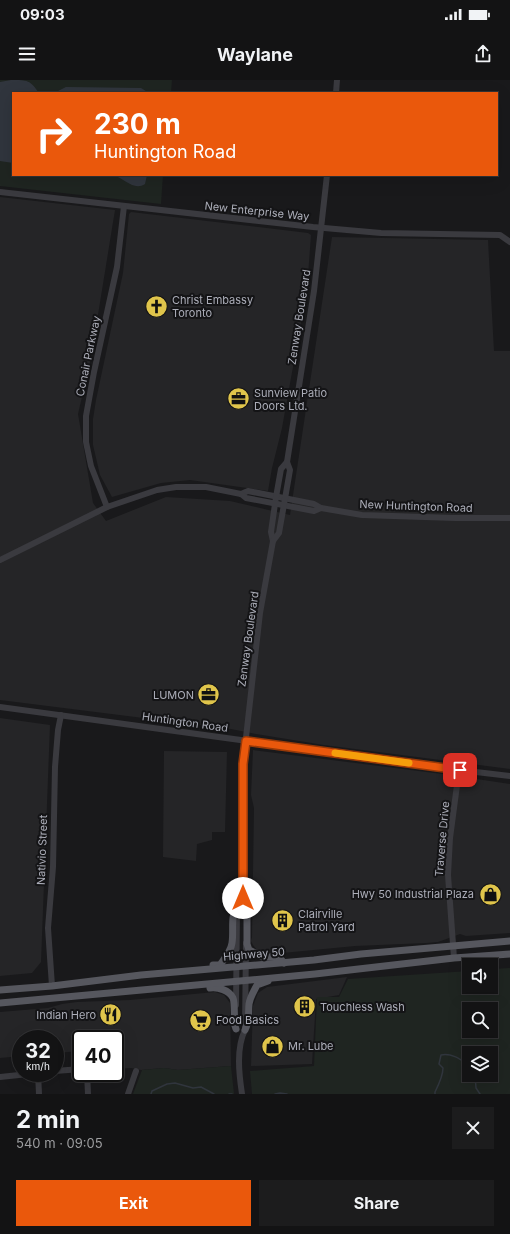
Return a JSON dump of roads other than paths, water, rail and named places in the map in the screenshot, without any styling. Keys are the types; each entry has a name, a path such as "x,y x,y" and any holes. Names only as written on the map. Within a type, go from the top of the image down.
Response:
{"main road":[{"path":"189,972 194,967 220,965 228,954 232,944 233,912 237,906"},
{"path":"246,906 247,944 249,950 263,957 279,957 284,963"},
{"name":"Highway 50","path":"0,990 52,986 141,975 189,972 361,954 510,941"},
{"path":"0,1003 236,982 454,958 510,954"},
{"path":"245,1030 249,1023 249,1003 257,985 262,982 281,979 283,977"},
{"path":"174,987 193,990 217,987 229,993 233,998 236,1029"}],"street":[{"path":"336,92 337,80"},
{"name":"Zenway Boulevard","path":"243,898 243,764 260,613 290,470 287,462 314,291 327,176"},
{"name":"New Enterprise Way","path":"0,192 321,227 381,232 500,235 510,242"},
{"name":"Conair Parkway","path":"107,507 91,466 86,442 86,416 117,267 124,206"},
{"name":"Zenway Boulevard","path":"274,541 270,532 281,469 287,462"},
{"name":"New Huntington Road","path":"0,560 107,507 157,490 174,487 206,487 241,494 246,498 314,504 321,508 362,515 510,518"},
{"name":"Huntington Road","path":"0,707 510,776"},
{"name":"Nativio Street","path":"52,986 48,928 53,867 55,767 58,730 61,715"},
{"name":"Traverse Drive","path":"454,958 448,875 450,838 460,770"},
{"path":"241,1037 236,1029 236,967 237,906 243,898"},
{"path":"242,1094 239,1057 241,1037 245,1030 246,906 243,898"},
{"path":"128,1094 136,1071"},
{"path":"0,1077 12,1076"},
{"path":"38,1082 39,1094"},
{"path":"87,1082 88,1094"}],"waterway":[{"path":"435,1094 443,1071 443,1068 439,1064 441,1055 452,1056 462,1061"},
{"path":"476,1082 476,1088 480,1094"},
{"path":"151,1094 152,1091 167,1084 175,1083 193,1088 201,1087 214,1094"},
{"path":"275,1094 287,1094"}],"place":[{"name":"Christ Embassy Toronto","path":"157,306"},
{"name":"Sunview Patio Doors Ltd.","path":"238,399"},
{"name":"LUMON","path":"209,695"},
{"name":"Hwy 50 Industrial Plaza","path":"490,894"},
{"name":"Clairville Patrol Yard","path":"282,920"},
{"name":"Touchless Wash","path":"304,1007"},
{"name":"Indian Hero","path":"111,1015"},
{"name":"Food Basics","path":"200,1020"},
{"name":"Mr. Lube","path":"272,1046"}]}
